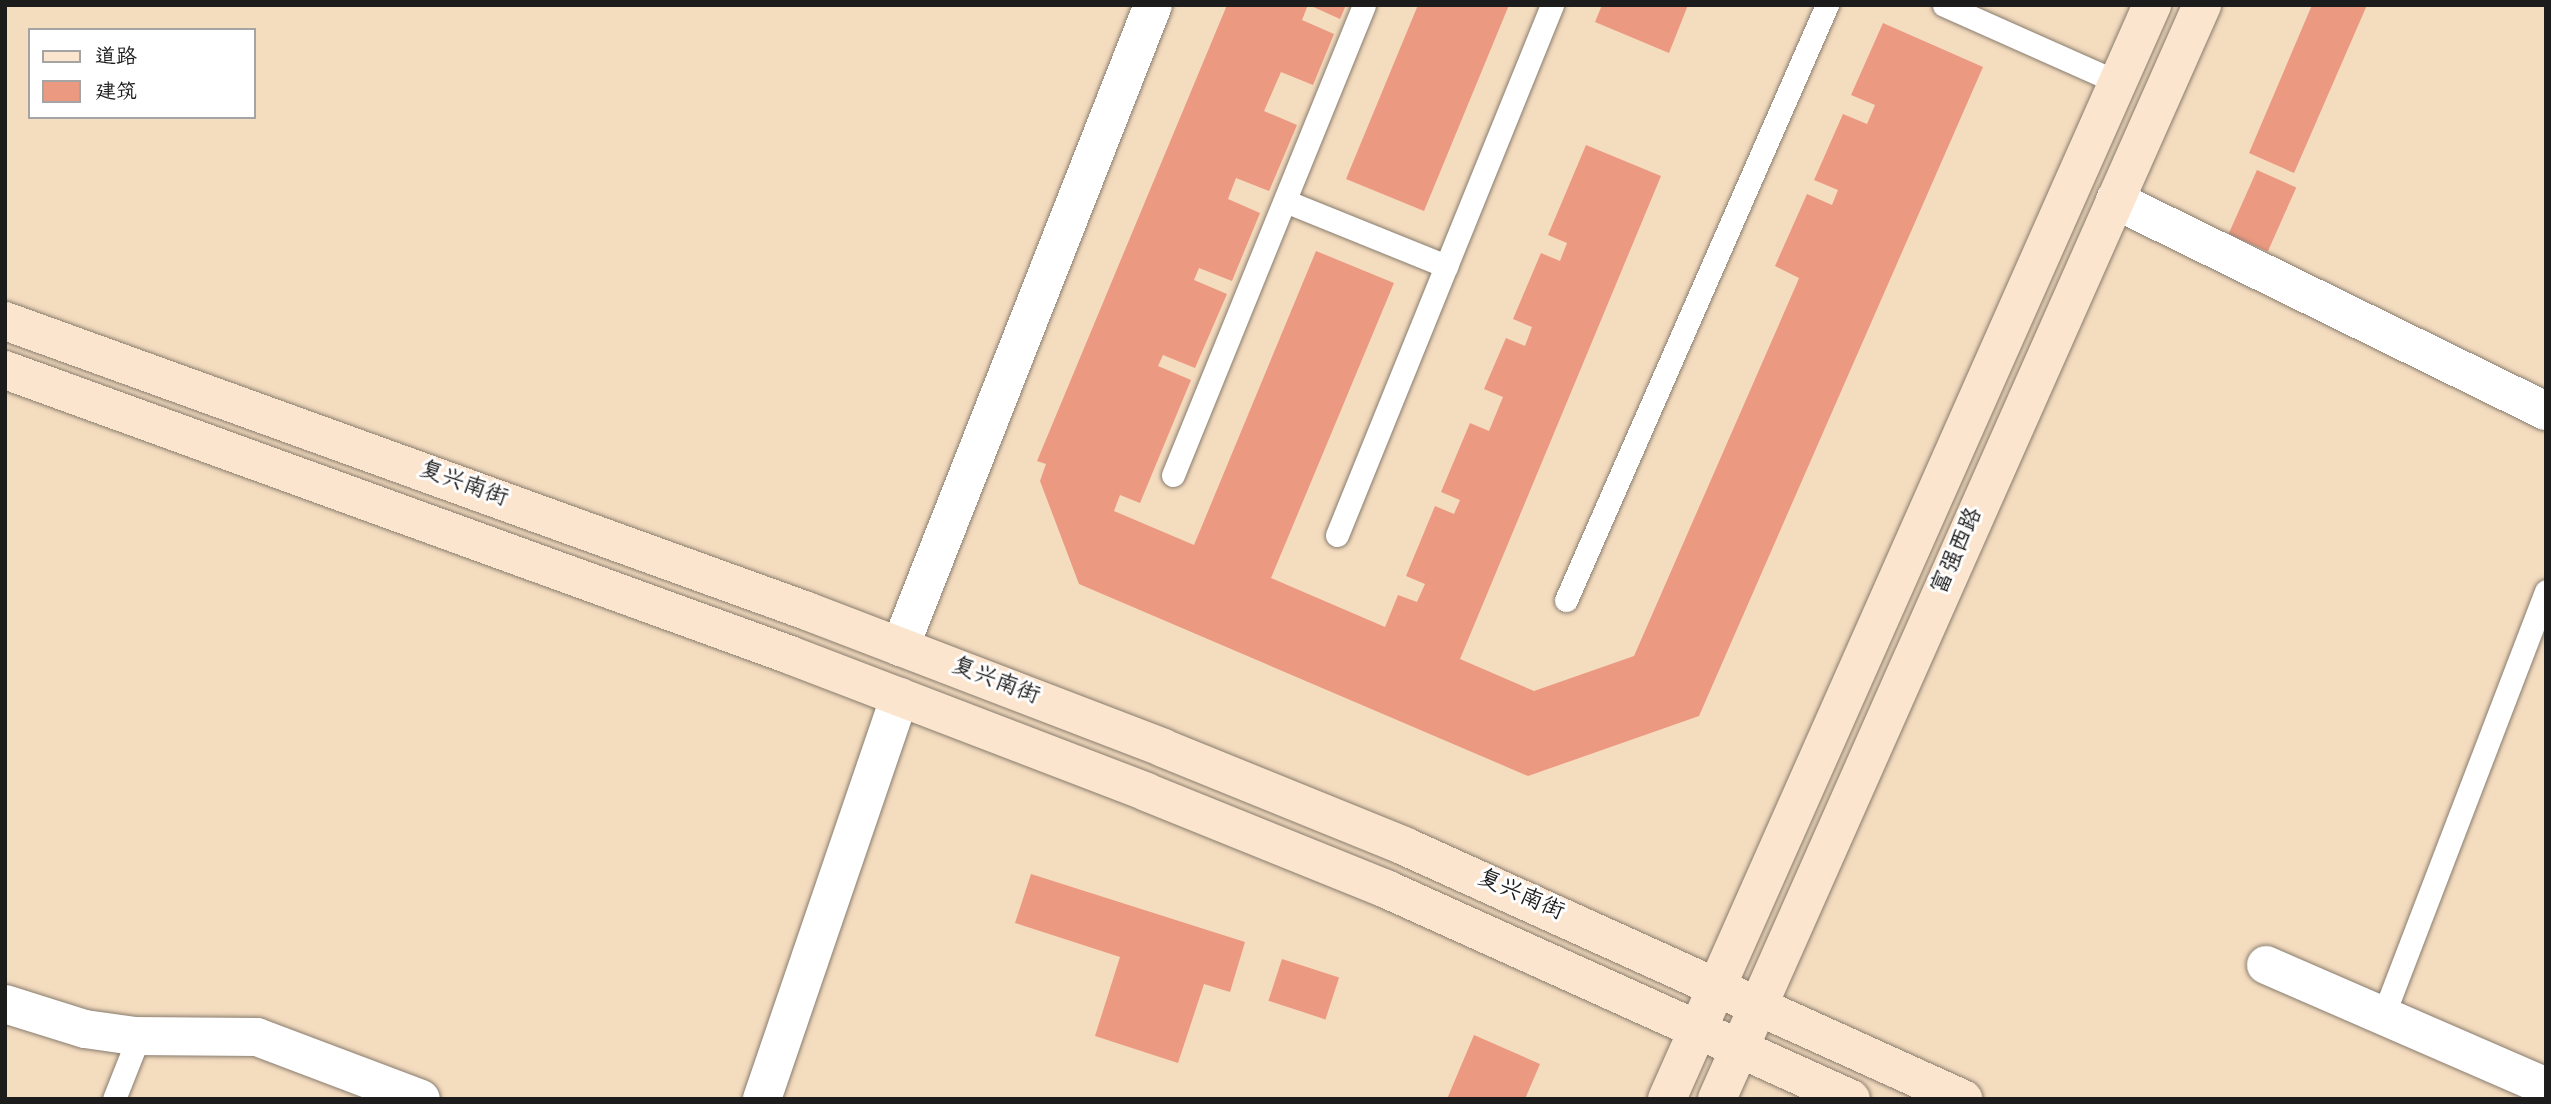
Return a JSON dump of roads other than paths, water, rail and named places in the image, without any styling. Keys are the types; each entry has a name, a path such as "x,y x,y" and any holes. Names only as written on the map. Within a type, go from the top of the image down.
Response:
{"main road":[{"name":"富强西路","path":"1667,1099 2152,5"},
{"name":"富强西路","path":"1717,1099 2202,5"},
{"name":"复兴南街","path":"5,321 900,647 1404,846 1963,1099"},
{"name":"复兴南街","path":"5,370 900,697 1373,884 1851,1099"}],"street":[{"path":"900,647 1153,5"},
{"path":"2115,200 2546,411"},
{"path":"762,1099 900,697"},
{"path":"2266,965 2546,1087"},
{"path":"5,1004 85,1029 139,1036 257,1037 421,1099"}],"lane":[{"path":"1173,475 1364,5"},
{"path":"1337,535 1552,5"},
{"path":"1566,600 1827,5"},
{"path":"1944,5 2117,82"},
{"path":"1285,201 1446,266"},
{"path":"2383,1016 2546,591"},
{"path":"114,1099 139,1036"}]}
